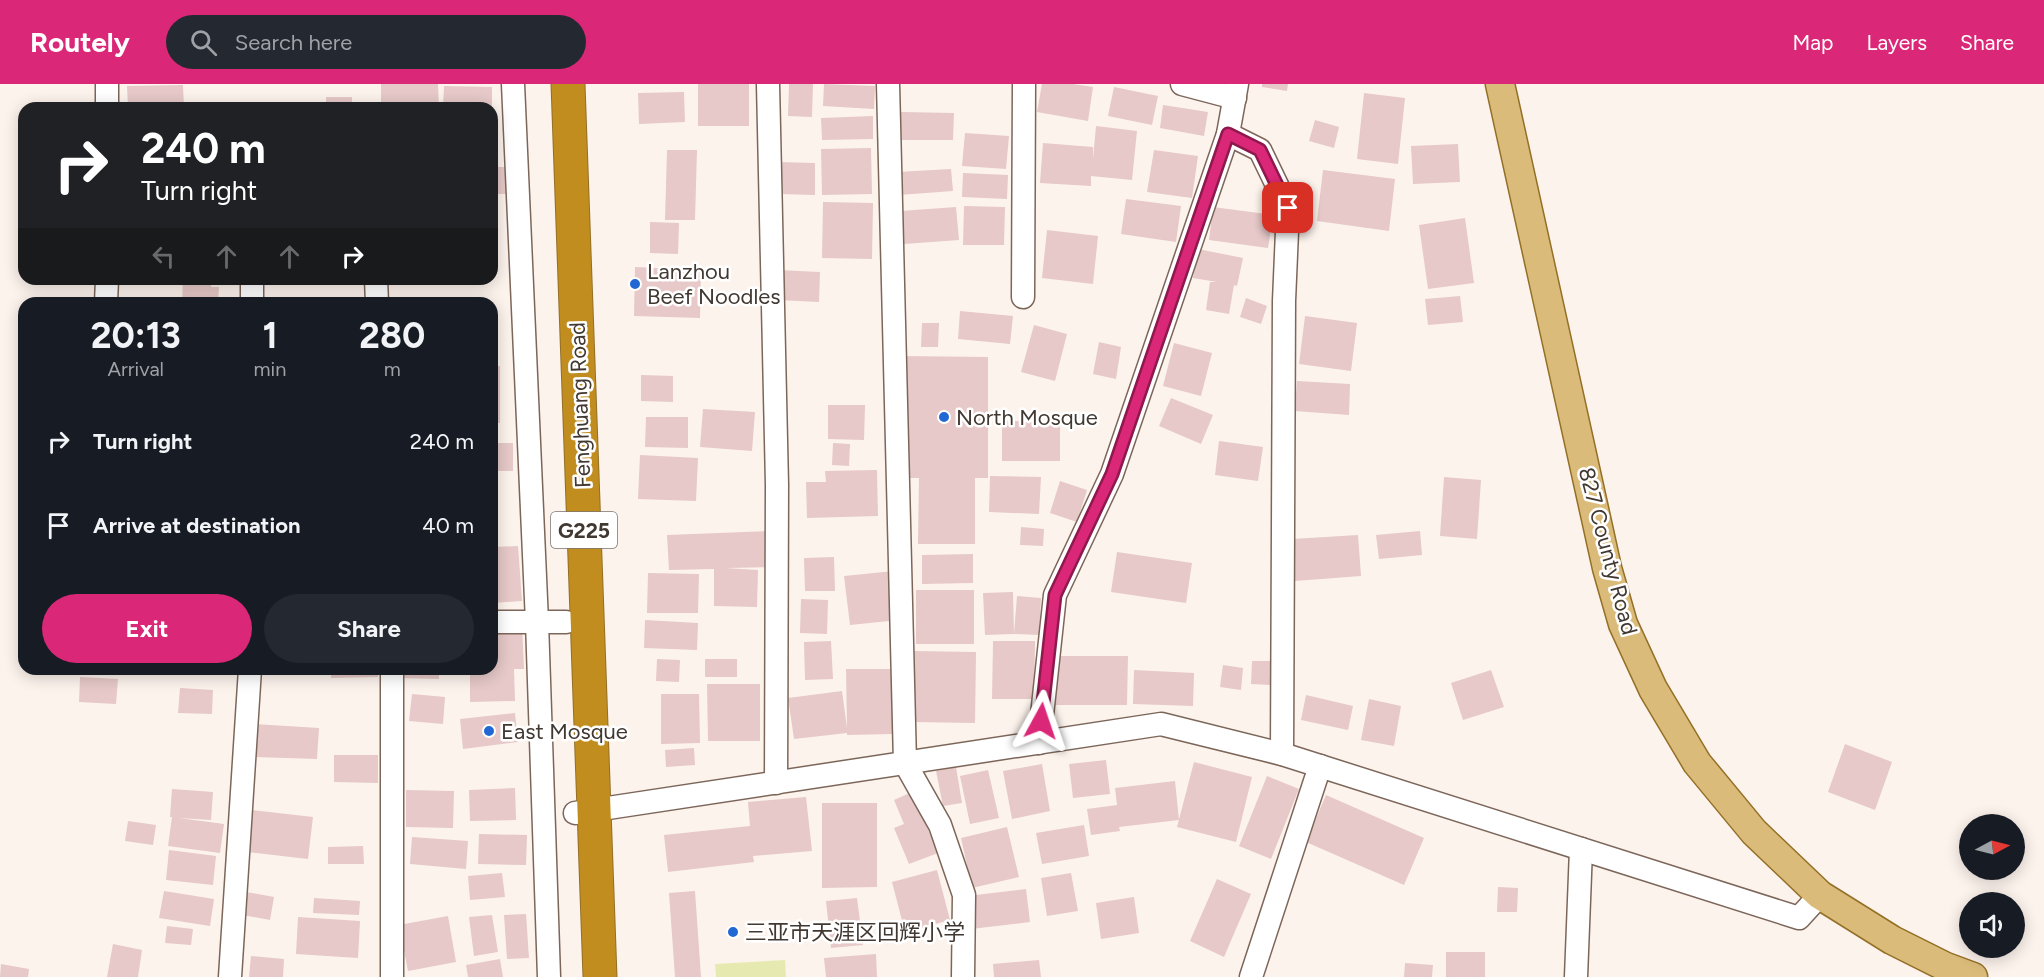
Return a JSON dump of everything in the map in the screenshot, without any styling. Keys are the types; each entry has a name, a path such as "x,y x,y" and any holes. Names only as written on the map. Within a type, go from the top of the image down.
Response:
{"highway":[{"name":"Fenghuang Road","path":"551,84 552,622 585,812 600,977"},
{"name":"Fenghuang Road","path":"568,84 585,812 578,977"}],"main road":[{"name":"827 County Road","path":"1500,84 1605,556 1623,624 1653,689 1697,763 1754,832 1820,895 1892,940 1946,967 1973,977"}],"street":[{"path":"106,84 107,102"},
{"path":"513,84 552,622 549,977"},
{"path":"768,84 777,485 777,783"},
{"path":"888,84 905,763 940,825 964,895 963,977"},
{"path":"1023,297 1024,84"},
{"path":"1039,743 1055,595 1112,474 1228,134 1236,91 1182,84"},
{"path":"1228,134 1260,150 1288,208 1284,313 1282,754"},
{"path":"498,622 552,622"},
{"path":"230,977 250,675"},
{"path":"392,675 392,977"},
{"path":"585,812 1161,724 1282,754 1799,918 1820,895"},
{"path":"1251,977 1320,766"},
{"path":"1576,977 1581,849"}],"green space":[{"path":"785,960 786,977 716,977 715,964"}],"building":[{"path":"381,84 438,84 439,102 381,102"},
{"path":"698,84 749,84 749,126 698,126"},
{"path":"789,84 813,84 812,117 788,116"},
{"path":"824,84 875,86 874,109 823,106"},
{"path":"1042,84 1073,84 1093,87 1088,121 1037,112"},
{"path":"1262,84 1288,84 1287,91 1262,87"},
{"path":"183,85 184,102 128,102 127,86"},
{"path":"444,86 492,87 492,102 443,102"},
{"path":"1114,87 1158,96 1152,125 1108,116"},
{"path":"684,92 685,122 639,124 638,93"},
{"path":"1364,93 1405,98 1398,164 1357,159"},
{"path":"326,97 352,97 352,102 326,102"},
{"path":"1163,105 1208,112 1204,136 1160,128"},
{"path":"901,112 954,113 953,140 901,140"},
{"path":"873,116 873,139 822,140 821,118"},
{"path":"1315,120 1339,127 1334,148 1309,141"},
{"path":"1096,126 1137,131 1132,180 1091,176 1091,186 1040,183 1043,143 1093,147 1093,159"},
{"path":"965,133 1009,136 1006,169 962,166"},
{"path":"1458,144 1460,182 1413,184 1411,146"},
{"path":"871,148 872,194 822,195 821,149"},
{"path":"667,150 697,150 695,220 665,220"},
{"path":"1154,150 1198,156 1192,198 1147,192"},
{"path":"778,162 815,163 815,195 778,194"},
{"path":"498,167 509,167 509,194 498,194"},
{"path":"951,169 953,191 899,195 897,172"},
{"path":"1323,170 1395,179 1389,231 1317,221"},
{"path":"963,173 1008,175 1007,199 962,197"},
{"path":"1126,199 1181,206 1176,242 1121,234"},
{"path":"823,202 873,203 872,259 822,258"},
{"path":"964,206 1005,207 1004,245 963,245"},
{"path":"956,207 959,240 904,244 901,211"},
{"path":"1213,207 1273,215 1268,248 1209,240"},
{"path":"1465,218 1474,283 1428,289 1419,225"},
{"path":"650,222 679,223 678,254 650,253"},
{"path":"1047,230 1098,236 1093,284 1042,278"},
{"path":"1198,249 1243,258 1237,286 1234,285 1229,314 1206,310 1210,282 1217,282 1193,278"},
{"path":"635,267 701,270 700,318 634,316"},
{"path":"778,270 820,272 819,302 777,300"},
{"path":"183,285 219,287 218,297 182,297"},
{"path":"1460,296 1463,322 1428,325 1425,299"},
{"path":"1246,298 1267,306 1261,324 1240,317"},
{"path":"960,311 1013,316 1010,344 958,339"},
{"path":"1305,316 1357,323 1351,371 1299,364"},
{"path":"922,323 939,323 938,347 921,347"},
{"path":"1034,325 1067,334 1055,381 1021,372"},
{"path":"1099,342 1121,347 1116,379 1093,374"},
{"path":"1174,343 1212,353 1201,396 1163,386"},
{"name":"North Mosque","path":"897,356 988,357 988,478 975,478 975,544 918,544 919,478 903,478"},
{"path":"498,366 500,366 500,423 498,423"},
{"path":"641,375 673,376 673,402 641,401"},
{"path":"1297,381 1350,384 1349,415 1295,411"},
{"path":"1171,398 1213,415 1201,444 1159,426"},
{"path":"828,405 865,405 864,440 828,439"},
{"path":"703,409 755,412 752,451 700,447"},
{"path":"646,417 688,417 688,448 645,447"},
{"path":"1002,421 1060,421 1060,461 1002,461"},
{"path":"1219,441 1263,447 1258,481 1215,475"},
{"path":"498,443 513,443 513,471 498,471"},
{"path":"833,443 850,444 849,466 832,465"},
{"path":"640,455 698,458 696,501 638,499"},
{"path":"877,470 878,516 807,518 806,482 826,482 825,471"},
{"path":"990,476 1041,477 1039,514 989,512"},
{"path":"1444,477 1481,480 1477,539 1440,536"},
{"path":"1060,481 1087,490 1077,522 1050,513"},
{"path":"1021,527 1044,529 1043,546 1020,545"},
{"path":"771,531 772,567 725,568 758,570 757,607 714,606 714,569 669,570 667,535"},
{"path":"1420,531 1422,555 1379,559 1376,535"},
{"path":"1358,535 1361,576 1295,581 1292,539"},
{"path":"518,546 522,601 498,603 498,547"},
{"path":"1117,552 1192,563 1186,603 1111,592"},
{"path":"973,554 973,583 922,584 922,555"},
{"path":"834,557 835,591 805,591 804,558"},
{"path":"894,571 899,620 850,625 844,576"},
{"path":"648,573 699,574 698,613 647,613"},
{"path":"916,590 974,590 974,644 916,644"},
{"path":"1013,592 1014,634 985,635 983,593"},
{"path":"1017,596 1041,598 1039,635 1014,634"},
{"path":"801,599 828,600 827,634 800,633"},
{"path":"645,620 698,623 697,650 644,648"},
{"path":"522,626 524,669 514,669 515,701 470,702 470,675 498,675 498,627"},
{"path":"831,641 833,679 805,680 804,642"},
{"path":"993,641 1035,641 1034,699 992,699"},
{"path":"913,651 976,652 975,723 912,722"},
{"path":"1052,656 1128,656 1127,705 1052,705"},
{"path":"657,659 680,660 679,682 656,681"},
{"path":"705,659 737,659 737,677 705,677"},
{"path":"1252,661 1271,661 1270,685 1251,684"},
{"path":"1223,665 1243,668 1241,690 1220,687"},
{"path":"846,669 893,669 893,734 847,735 847,733 794,739 788,698 842,691 847,728"},
{"path":"1134,670 1194,673 1193,706 1133,704"},
{"path":"1491,670 1504,707 1463,720 1451,683"},
{"path":"331,675 378,675 378,677 331,678"},
{"path":"398,675 439,675 439,679 398,678"},
{"path":"80,677 118,679 116,704 79,702"},
{"path":"707,684 760,684 760,741 708,741"},
{"path":"180,688 213,690 212,714 178,713"},
{"path":"412,694 445,697 443,724 409,721"},
{"path":"661,694 699,694 700,743 661,744"},
{"path":"1306,695 1353,706 1348,730 1301,720"},
{"path":"1369,699 1401,706 1394,746 1361,740"},
{"name":"East Mosque","path":"515,713 518,742 463,749 460,719"},
{"path":"254,724 319,728 317,759 253,757"},
{"path":"1845,744 1892,762 1875,810 1828,792"},
{"path":"694,748 695,765 666,767 665,750"},
{"path":"334,755 378,755 378,783 334,782"},
{"path":"1106,760 1110,794 1073,798 1069,764"},
{"path":"1194,762 1252,777 1236,842 1177,827"},
{"path":"1042,764 1050,811 1012,819 1003,771"},
{"path":"956,767 962,803 943,806 936,771"},
{"path":"988,770 999,818 970,824 960,776"},
{"path":"1267,776 1299,789 1271,859 1239,846"},
{"path":"1175,781 1179,820 1119,827 1120,831 1091,835 1087,809 1117,805 1115,788"},
{"path":"515,788 516,820 470,821 469,790"},
{"path":"172,789 213,792 211,820 179,818 224,824 220,853 168,846 172,817 170,817"},
{"path":"406,790 454,791 453,828 406,827"},
{"path":"912,792 938,853 909,864 894,828 904,824 894,800"},
{"path":"1326,795 1424,838 1404,885 1306,842"},
{"path":"806,797 812,851 753,856 754,862 668,872 664,835 750,826 748,802"},
{"path":"822,803 877,803 877,887 822,888"},
{"path":"252,810 313,817 308,859 247,852"},
{"path":"128,821 156,825 153,845 125,841"},
{"path":"1084,825 1089,856 1042,864 1036,833"},
{"path":"1007,827 1019,877 972,888 961,838"},
{"path":"479,834 527,835 526,865 478,864"},
{"path":"412,837 468,841 466,869 410,864"},
{"path":"363,846 364,864 328,864 328,847"},
{"path":"169,850 216,856 213,885 166,880"},
{"path":"937,870 950,920 905,932 892,882"},
{"path":"502,873 505,897 470,900 468,876"},
{"path":"1071,873 1078,911 1047,916 1041,878"},
{"path":"1217,879 1251,894 1224,957 1190,941"},
{"path":"1498,887 1518,888 1517,912 1497,912"},
{"path":"1026,889 1030,922 971,929 967,896"},
{"path":"164,891 214,899 210,926 159,918"},
{"path":"241,891 274,897 270,920 237,914"},
{"path":"695,891 701,977 675,977 669,893"},
{"path":"1134,897 1139,933 1101,939 1096,903"},
{"path":"314,898 360,901 359,915 313,913"},
{"path":"857,898 863,945 831,948 826,901"},
{"path":"526,914 529,958 507,959 504,915"},
{"path":"492,915 498,952 474,956 469,917"},
{"path":"448,916 456,962 408,971 399,925"},
{"path":"298,917 360,921 358,958 296,954"},
{"path":"167,926 193,929 191,945 165,943"},
{"path":"113,944 142,950 138,977 107,977"},
{"path":"1446,952 1485,952 1485,977 1446,977"},
{"path":"876,954 877,977 826,977 824,958"},
{"path":"251,956 284,959 283,977 249,977"},
{"path":"500,959 503,977 468,977 466,965"},
{"path":"1039,960 1041,977 994,977 993,964"},
{"path":"1405,963 1433,965 1432,977 1404,977"},
{"path":"1,964 29,969 28,977 0,977"}],"place":[{"name":"Lanzhou Beef Noodles","path":"635,284"},
{"name":"North Mosque","path":"944,417"},
{"name":"East Mosque","path":"489,731"},
{"name":"三亚市天涯区回辉小学","path":"733,932"}],"route":[{"path":"1041,721 1055,595 1112,474 1228,134 1260,150 1288,208"}]}
